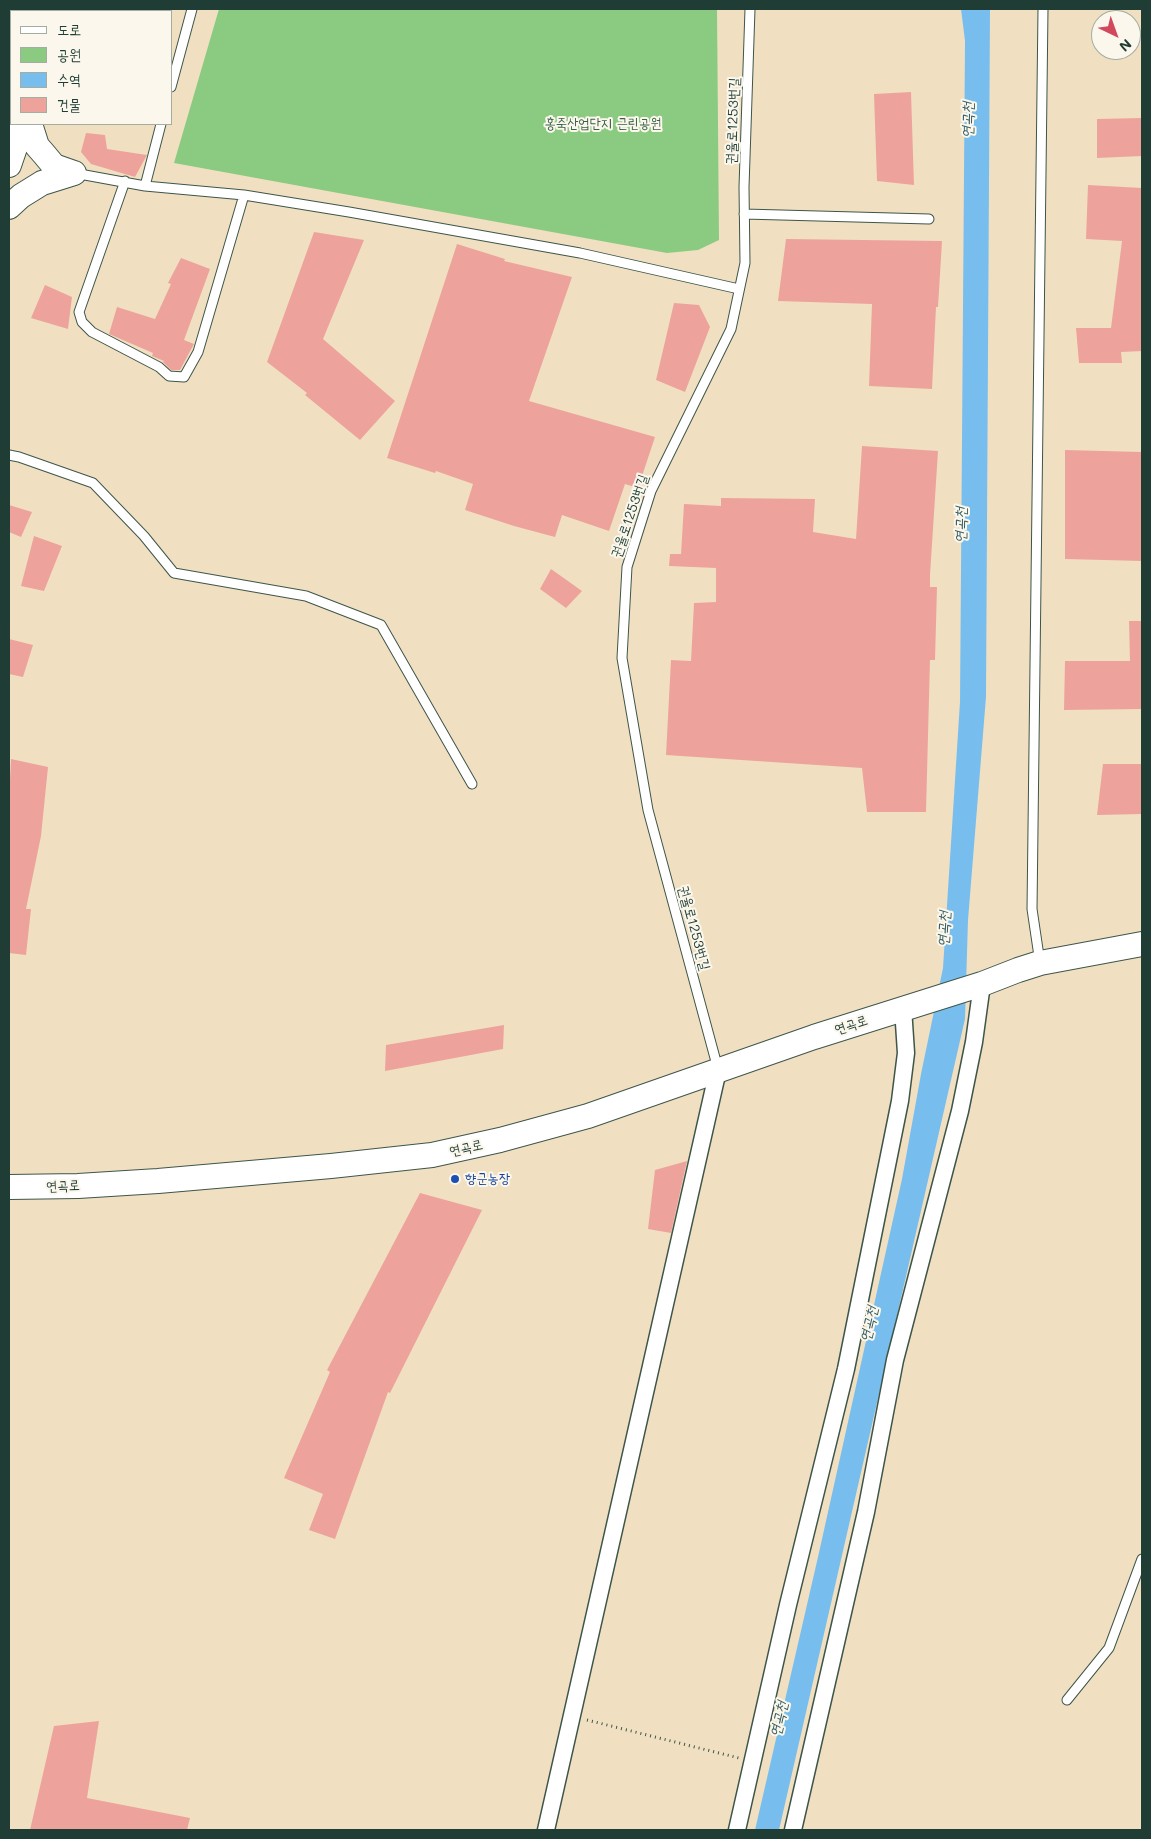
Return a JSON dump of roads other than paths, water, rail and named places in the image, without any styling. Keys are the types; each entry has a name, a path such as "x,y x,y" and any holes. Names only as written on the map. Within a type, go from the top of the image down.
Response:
{"street":[{"path":"9,165 24,125"},
{"path":"30,125 36,146 54,166 74,173"},
{"path":"9,206 42,183 74,173"},
{"path":"793,1830 866,1512 895,1360 960,1110 974,1042 982,984 1040,963 1142,944"},
{"name":"연곡로","path":"9,1187 78,1186 158,1181 340,1166 432,1155 500,1140 588,1116 903,1008 982,984"},
{"path":"738,1830 788,1605 846,1369 898,1110 906,1053 903,1008"},
{"path":"546,1830 718,1070"}],"lane":[{"path":"172,83 192,9"},
{"name":"권율로1253번길","path":"718,1070 648,810 622,658 627,567 650,491 731,329 745,263 744,214 750,9"},
{"path":"1040,963 1032,909 1043,9"},
{"path":"145,186 162,125"},
{"path":"74,173 145,186 244,195 580,252 739,289"},
{"path":"125,181 79,312 82,322 92,332 159,368 169,376 184,377 198,352 244,195"},
{"path":"744,214 929,219"},
{"path":"9,456 19,457 92,483 144,536 174,573 306,596 381,625 472,784"},
{"path":"1067,1700 1109,1648 1142,1559"}],"water":[{"name":"연곡천","path":"961,9 990,9 986,697 968,920 965,1019 779,1830 755,1830 902,1179 943,968 960,702 965,41"}],"place":[{"name":"향군농장","path":"455,1179"}],"park label":[{"name":"홍죽산업단지 근린공원","path":"603,124"}]}
